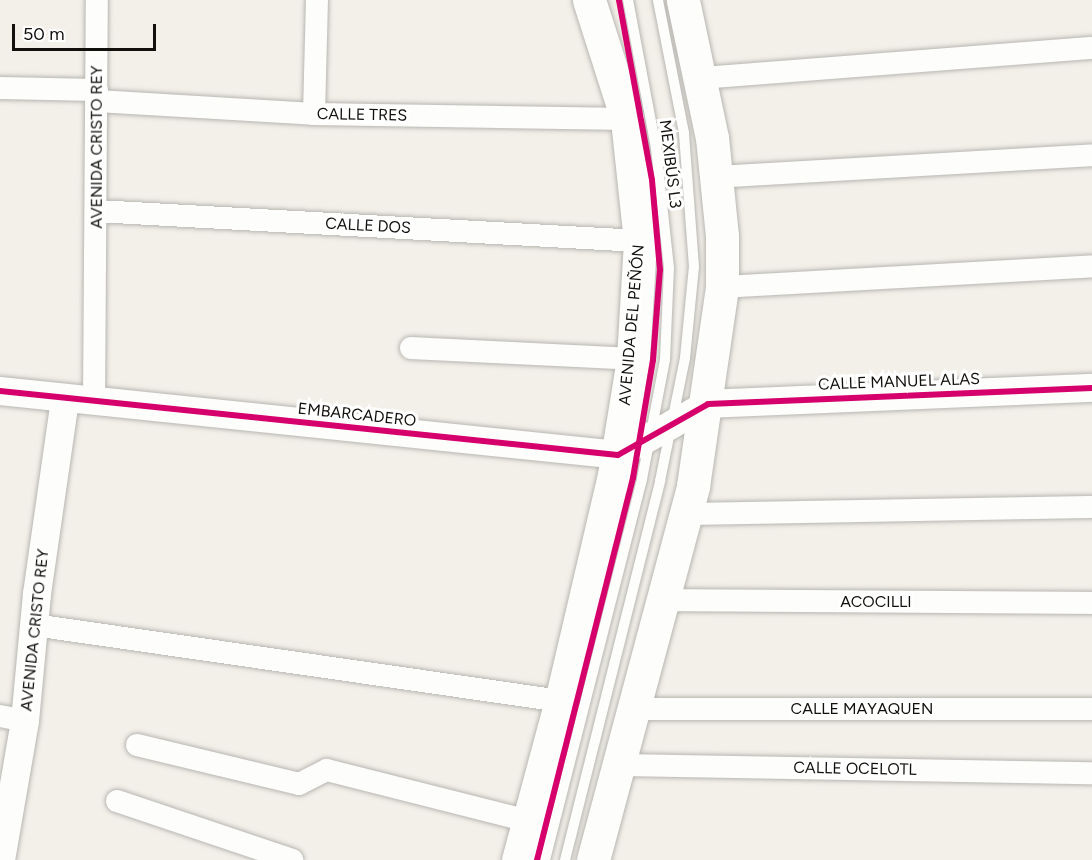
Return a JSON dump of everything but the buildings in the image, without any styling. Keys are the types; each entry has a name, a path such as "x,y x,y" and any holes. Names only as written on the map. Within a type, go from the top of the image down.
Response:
{"main road":[{"name":"AVENIDA DEL PEÑÓN","path":"518,860 561,701 618,455 633,359 640,241 627,119 589,0"},
{"path":"593,860 661,600 686,514 708,404 722,287 722,236 715,177 701,78 683,0"}],"street":[{"name":"AVENIDA CRISTO REY","path":"94,402 98,0"},
{"path":"314,114 317,0"},
{"path":"701,78 1092,48"},
{"name":"CALLE TRES","path":"0,88 314,114 627,119"},
{"path":"715,177 1092,155"},
{"name":"CALLE DOS","path":"96,211 640,241"},
{"path":"722,287 1092,266"},
{"path":"411,348 633,359"},
{"name":"CALLE MANUEL ALAS","path":"708,404 1092,388"},
{"name":"EMBARCADERO","path":"0,391 65,400 618,455"},
{"name":"AVENIDA CRISTO REY","path":"1,860 12,718 34,625 65,400"},
{"path":"618,455 708,404"},
{"path":"686,514 1092,507"},
{"name":"ACOCILLI","path":"661,600 1092,603"},
{"path":"34,625 561,701"},
{"name":"CALLE MAYAQUEN","path":"632,708 1092,709"},
{"path":"137,745 299,784 327,770 529,821"},
{"name":"CALLE OCELOTL","path":"618,765 1092,773"},
{"path":"117,801 292,860"}],"lane":[{"name":"MEXIBÚS L3","path":"565,860 662,430 669,268 656,148 628,0"},
{"name":"MEXIBÚS L3","path":"546,860 662,430 685,358 694,267 684,134 658,0"}],"cycle path":[{"path":"537,860 633,478 653,360 660,270 652,180 619,0"},
{"path":"0,391 618,455 708,404 1092,388"}]}
